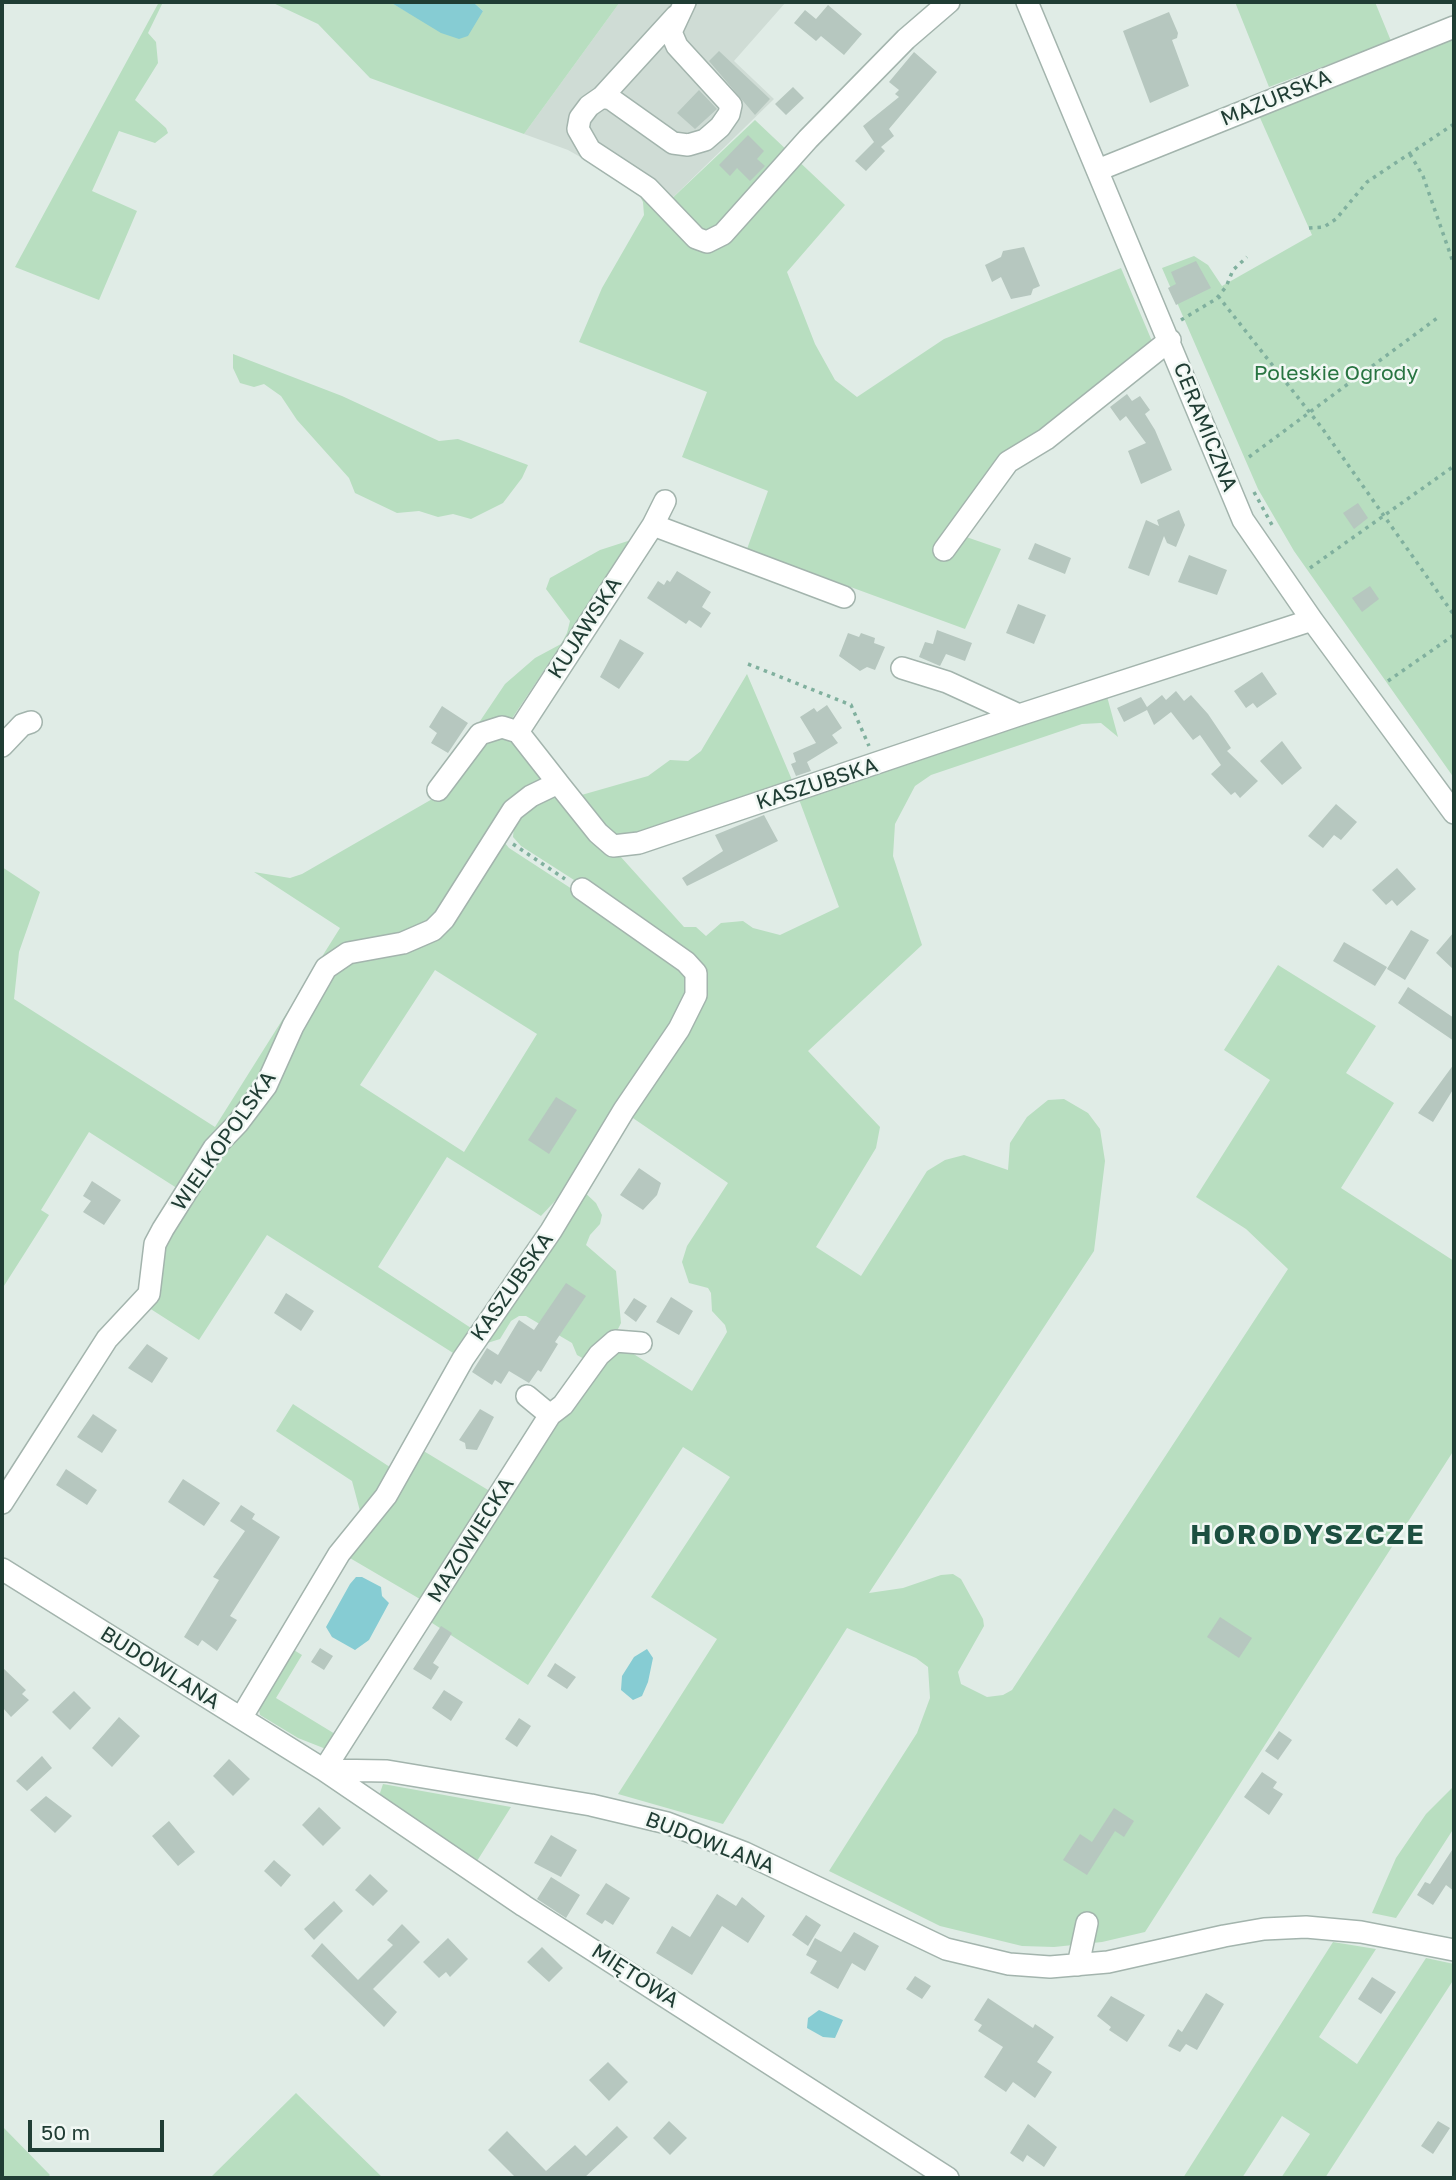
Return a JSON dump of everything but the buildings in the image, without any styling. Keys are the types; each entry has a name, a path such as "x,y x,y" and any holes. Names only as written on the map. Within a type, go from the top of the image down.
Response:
{"street":[{"path":"681,7 602,97 589,106 580,118 578,129 590,150 648,188 696,238 707,242 723,234 818,129 905,39 949,2"},
{"name":"CERAMICZNA","path":"1027,2 1098,170 1178,336 1243,520 1312,620 1454,814"},
{"path":"602,97 611,99 673,143 688,145 705,140 720,127 729,114 731,104 677,46 671,32 681,7"},
{"name":"MAZURSKA","path":"1098,170 1454,27"},
{"path":"944,550 1008,462 1046,439 1178,336"},
{"name":"KUJAWSKA","path":"518,732 653,525 665,501"},
{"path":"653,525 844,597"},
{"name":"KASZUBSKA","path":"558,783 598,833 613,846 639,843 1312,620"},
{"path":"902,668 947,682 1019,715"},
{"path":"2,746 22,725 31,722"},
{"path":"438,790 480,734 502,727 518,732 558,783"},
{"name":"WIELKOPOLSKA","path":"2,1503 107,1339 149,1294 155,1244 163,1229 214,1148 239,1123 266,1086 293,1026 326,968 348,953 404,943 432,930 444,919 513,810 531,796 558,783"},
{"name":"KASZUBSKA","path":"241,1718 333,1564 391,1488 463,1359 551,1231 617,1121 679,1029 696,995 696,973 686,962 582,889"},
{"name":"MAZOWIECKA","path":"324,1770 550,1415 564,1405 599,1355 615,1341 641,1342"},
{"path":"527,1396 550,1415"},
{"name":"BUDOWLANA","path":"2,1569 324,1770 387,1771 636,1815 703,1835 946,1949 1009,1964 1078,1965 1264,1929 1341,1929 1454,1950"},
{"name":"MIĘTOWA","path":"324,1770 524,1906 948,2178"},
{"path":"1078,1965 1087,1923"}],"path":[{"path":"1308,228 1324,227 1336,219 1367,182 1454,124"},
{"path":"1410,154 1423,176 1454,265"},
{"path":"1181,320 1218,296 1233,270 1247,257"},
{"path":"1218,296 1310,412 1454,615"},
{"path":"1175,308 1181,320 1178,336"},
{"path":"1249,457 1440,316"},
{"path":"1310,568 1454,466"},
{"path":"1253,490 1276,532"},
{"path":"1388,681 1454,635"},
{"path":"748,664 851,705 862,725 876,764"},
{"path":"498,832 582,889"}],"shaded area":[{"path":"620,2 786,2 734,61 774,99 665,205 568,150 524,134"}],"green space":[{"path":"159,2 163,2 148,33 156,42 158,63 135,100 166,128 168,133 155,143 119,131 92,191 137,211 99,300 15,267"},
{"path":"271,2 390,2 409,13 483,11 473,2 620,2 524,134 370,78 318,24"},
{"path":"1235,2 1375,2 1391,41 1269,87"},
{"name":"Poleskie Ogrody","path":"1454,35 1454,778 1294,551 1258,489 1162,268 1194,256 1208,265 1222,286 1312,235 1257,111"},
{"path":"755,120 845,205 787,272 815,344 835,380 857,397 944,339 1121,268 1157,353 1038,439 949,531 1001,549 965,629 747,549 768,491 682,457 707,392 579,342 602,288 644,215 643,202 635,187 665,205"},
{"path":"233,354 342,396 439,441 458,439 528,465 522,478 503,503 471,519 453,514 438,517 419,511 397,513 355,493 349,478 297,420 281,396 264,384 254,387 240,383 233,368"},
{"path":"631,540 509,723 472,733 505,684 535,658 561,644 567,633 570,621 546,589 550,578 600,550"},
{"path":"747,674 795,787 633,836 611,835 578,796 648,776 670,760 688,761 701,751"},
{"path":"1105,689 1118,737 1101,723 1082,724 931,775 915,786 895,824 893,856 922,945 808,1051 880,1127 876,1148 816,1247 861,1276 927,1171 945,1160 964,1155 1008,1170 1010,1143 1027,1117 1048,1100 1064,1099 1088,1113 1100,1129 1105,1161 1094,1251 869,1593 903,1588 941,1575 953,1574 961,1579 983,1619 984,1626 958,1672 961,1684 987,1697 1003,1695 1012,1690 1288,1269 1246,1229 1196,1197 1270,1080 1224,1050 1278,965 1376,1026 1346,1073 1394,1103 1341,1188 1454,1261 1454,1450 1145,1932 1102,1942 1054,1947 1022,1946 940,1926 829,1871 917,1733 930,1698 928,1667 916,1658 847,1628 723,1824 618,1794 717,1639 651,1597 730,1477 683,1447 528,1685 429,1621 552,1425 613,1353 632,1353 692,1391 727,1332 725,1325 712,1311 708,1288 689,1283 682,1262 687,1246 728,1183 627,1114 701,972 599,896 521,846 513,837 515,815 555,795 620,856 684,927 696,927 706,936 721,923 743,921 753,928 780,935 839,907 797,794"},
{"path":"507,733 550,778 441,913 426,925 342,950 278,1053 183,1192 89,1132 41,1210 49,1215 2,1289 2,867 40,892 19,952 14,999 215,1127 340,928 254,872 290,878 302,874 434,798 472,749"},
{"path":"500,837 509,848 675,956 693,987 569,1186 541,1216 447,1157 378,1267 471,1328 461,1358 267,1235 199,1340 146,1306 159,1248 332,967 424,940","holes":["435,970 537,1034 464,1152 360,1085"]},
{"path":"582,1190 596,1203 602,1215 600,1224 590,1235 586,1245 616,1271 621,1323 616,1333 586,1360 577,1355 572,1343 526,1316 519,1316 511,1321 500,1339 481,1345"},
{"path":"293,1404 396,1471 360,1511 352,1481 276,1431"},
{"path":"422,1450 493,1493 425,1602 343,1554"},
{"path":"289,1647 302,1655 276,1698 340,1737 331,1751 298,1738 260,1715 259,1709"},
{"path":"383,1784 511,1807 472,1869 379,1796"},
{"path":"1454,1786 1454,1828 1396,1918 1372,1913 1396,1858 1426,1814"},
{"path":"1333,1942 1376,1949 1319,2037 1357,2064 1426,1958 1454,1964 1454,1979 1325,2178 1281,2178 1310,2134 1282,2116 1242,2178 1183,2178"},
{"path":"296,2093 383,2178 210,2178"},
{"path":"2,2126 50,2175 47,2178 2,2178"}],"water":[{"path":"390,2 473,2 483,11 468,36 459,39 441,33"},
{"path":"356,1577 362,1577 381,1587 382,1596 389,1603 369,1640 355,1650 332,1637 326,1627 350,1584"},
{"path":"647,1649 653,1658 648,1682 642,1696 633,1700 621,1690 622,1676 634,1657"},
{"path":"819,2010 843,2020 835,2038 823,2037 807,2028 808,2018"}],"district":[{"name":"HORODYSZCZE","path":"1308,1535"}]}
